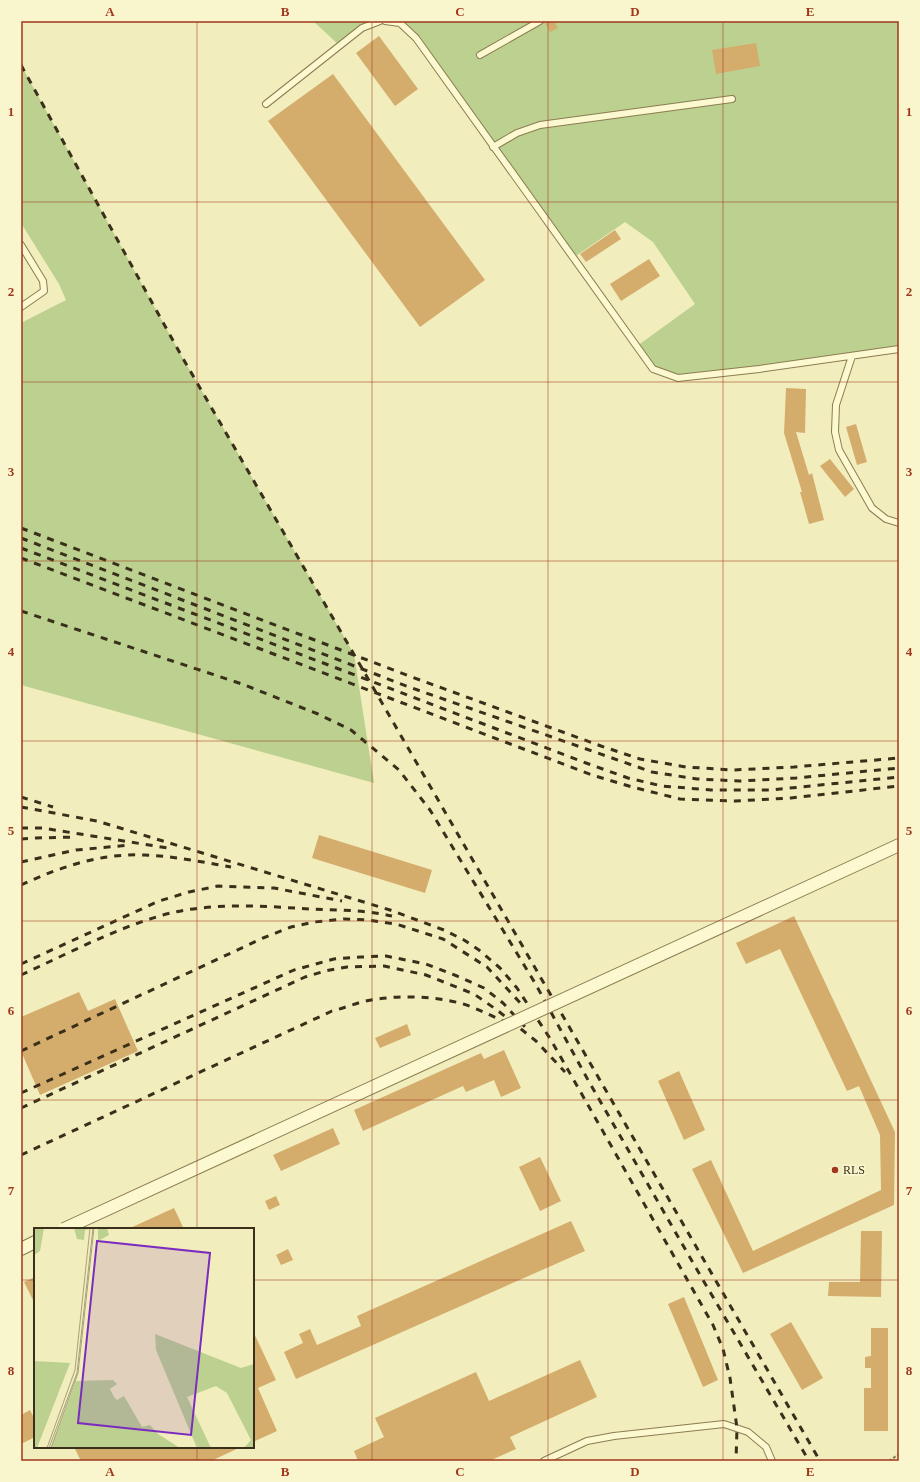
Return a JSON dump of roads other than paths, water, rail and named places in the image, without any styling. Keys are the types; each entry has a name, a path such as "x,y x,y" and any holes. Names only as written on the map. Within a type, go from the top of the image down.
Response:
{"street":[{"path":"66,1228 899,845"},
{"path":"21,1249 34,1242"}],"lane":[{"path":"266,104 362,28 380,21"},
{"path":"385,21 400,23 416,38 653,369 678,378 759,369 899,350"},
{"path":"480,55 540,21"},
{"path":"493,147 517,134 540,125 732,99"},
{"path":"21,245 43,281 44,291 21,307"},
{"path":"852,356 836,405 835,432 839,450 872,508 886,519 899,523"},
{"path":"544,1461 587,1441 693,1426 724,1424 748,1432 766,1447 772,1461"}],"railway":[{"path":"21,65 181,355 820,1461"},
{"path":"21,528 409,676 640,759 686,767 733,770 794,767 899,758"},
{"path":"21,538 409,687 652,772 697,779 740,781 796,778 899,768"},
{"path":"21,548 628,778 662,786 711,790 771,790 899,777"},
{"path":"21,558 592,775 632,787 680,799 735,801 791,798 899,786"},
{"path":"21,611 242,684 318,714 351,730 399,770 430,810 535,983 588,1080 809,1461"},
{"path":"21,797 53,807"},
{"path":"21,807 97,821 390,910 444,930 464,940 479,950 500,968 517,988 551,1040 713,1325 723,1349 730,1378 737,1428 736,1461"},
{"path":"21,828 42,828 168,848"},
{"path":"21,839 75,837"},
{"path":"21,862 76,850 131,845"},
{"path":"21,885 51,872 81,862 112,856 144,855 166,857 231,867"},
{"path":"21,964 159,901 189,892 218,886 274,888 342,901"},
{"path":"21,975 127,927 163,915 199,908 255,906 351,911 392,916"},
{"path":"21,1051 263,938 291,927 314,922 344,919 368,920 396,924 443,939 487,967 524,1007"},
{"path":"21,1093 294,970 334,959 386,956 426,964 484,988 503,1003 526,1028"},
{"path":"21,1108 305,977 325,971 347,967 384,966 426,975 474,994 536,1041 565,1072"},
{"path":"21,1155 332,1011 361,1002 393,997 438,999 466,1005 511,1025"}],"place":[{"name":"RLS","path":"835,1170"}]}
